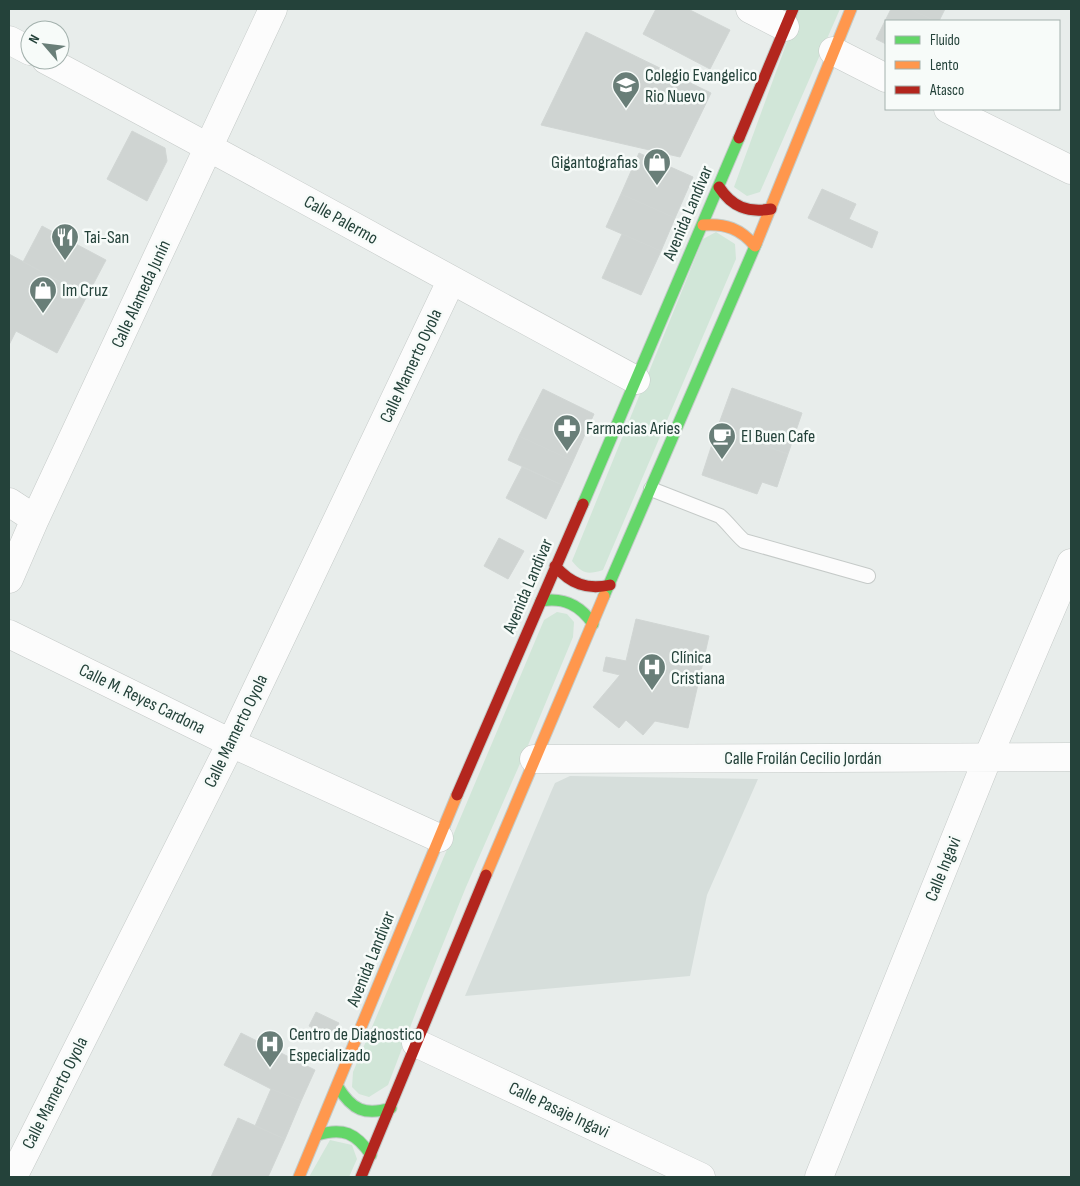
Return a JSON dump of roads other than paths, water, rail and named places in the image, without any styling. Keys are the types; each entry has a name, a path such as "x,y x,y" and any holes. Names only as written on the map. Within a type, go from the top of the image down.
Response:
{"main road":[{"path":"362,1177 534,758 755,246 851,9"},
{"name":"Avenida Landivar","path":"299,1177 440,838 555,566 703,225 789,18"},
{"path":"719,187 728,200 740,209 760,212 770,209"},
{"path":"703,225 713,223 732,226 749,238 755,246"},
{"path":"555,566 570,581 579,586 600,587 610,585"},
{"path":"541,601 561,599 571,602 580,608 593,624"},
{"path":"338,1087 343,1097 359,1110 381,1112 391,1108"},
{"path":"316,1135 338,1130 348,1133 358,1138 371,1156"}],"street":[{"name":"Calle Alameda Junín","path":"9,579 35,519 273,9"},
{"path":"750,9 789,18"},
{"path":"833,51 885,77"},
{"name":"Calle Palermo","path":"65,70 210,147 451,281 636,380"},
{"path":"950,110 1071,170"},
{"name":"Calle Mamerto Oyola","path":"13,1177 231,743 451,281"},
{"path":"9,502 35,519"},
{"name":"Calle Ingavi","path":"819,1177 988,757 1071,562"},
{"name":"Calle M. Reyes Cardona","path":"9,634 231,743 440,838"},
{"name":"Calle Froilán Cecilio Jordán","path":"534,758 1071,757"},
{"name":"Calle Pasaje Ingavi","path":"416,1044 701,1177"}],"lane":[{"path":"651,489 720,516 726,521 732,531 744,541 868,576"}],"place":[{"name":"Colegio Evangelico Rio Nuevo","path":"626,109"},
{"name":"Gigantografias","path":"657,186"},
{"name":"Tai-San","path":"65,261"},
{"name":"Im Cruz","path":"43,314"},
{"name":"Farmacias Aries","path":"567,452"},
{"name":"El Buen Cafe","path":"722,460"},
{"name":"Clínica Cristiana","path":"652,691"},
{"name":"Centro de Diagnostico Especializado","path":"270,1068"}]}
